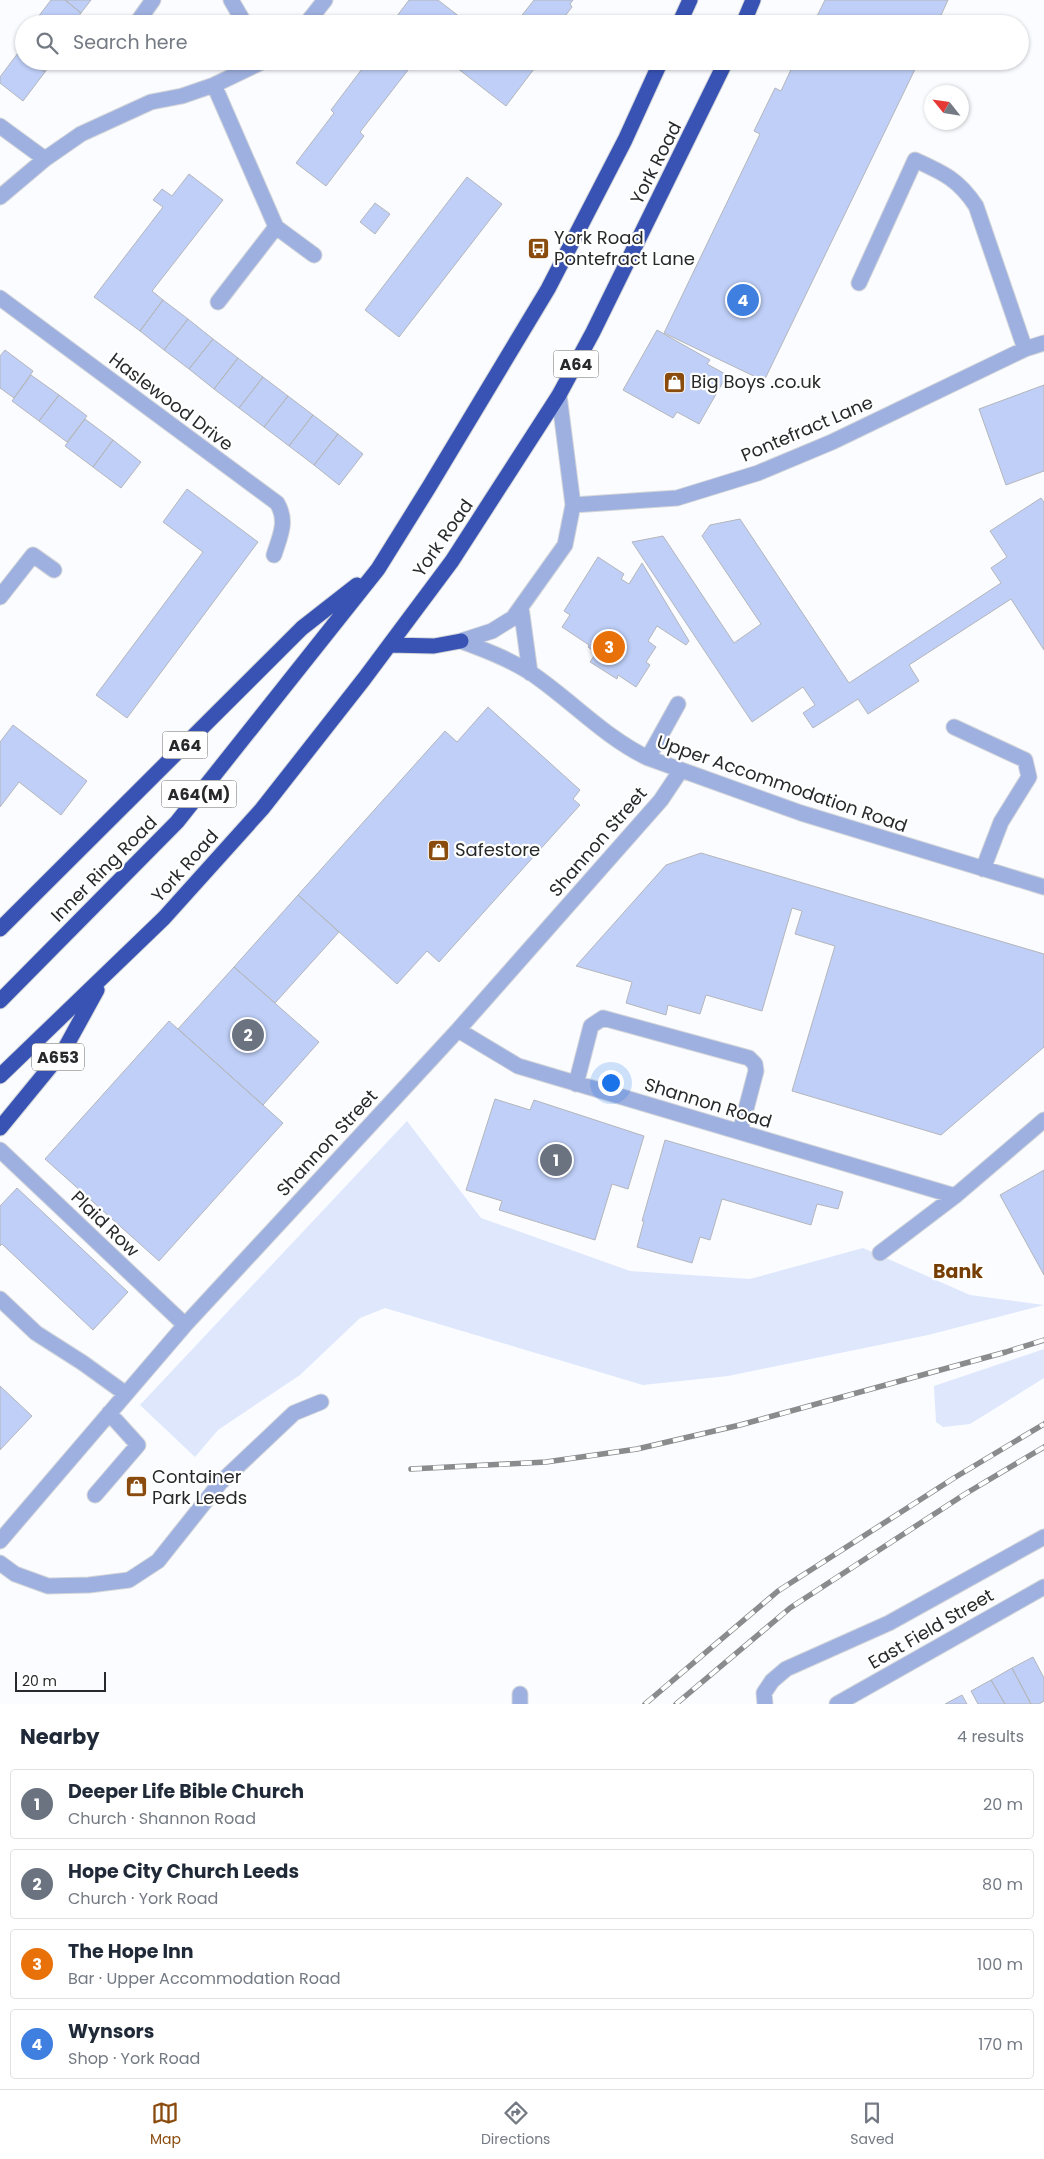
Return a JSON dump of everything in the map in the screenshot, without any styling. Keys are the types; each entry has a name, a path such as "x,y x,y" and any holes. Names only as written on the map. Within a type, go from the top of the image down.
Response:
{"highway":[{"path":"683,15 690,0"},
{"path":"746,15 753,0"},
{"name":"York Road","path":"378,569 548,289 625,140 657,70"},
{"name":"York Road","path":"104,977 164,918 262,809 390,645 452,561 559,395 593,332 722,70"},
{"name":"A64","path":"0,929 302,628 378,569"},
{"name":"Inner Ring Road","path":"0,1001 177,822 378,569"},
{"path":"390,645 434,646 461,641"},
{"name":"A64","path":"0,1076 104,977"},
{"name":"A653","path":"0,1128 64,1050 104,977"}],"street":[{"path":"142,15 153,0"},
{"path":"231,0 240,15"},
{"path":"313,15 325,0"},
{"path":"0,197 44,159 81,134 151,102 182,96 214,85 245,70"},
{"path":"214,85 276,228 314,256"},
{"path":"0,126 44,159"},
{"path":"859,283 915,160 944,173 966,190 976,206 1025,349"},
{"path":"218,302 276,228"},
{"name":"Haslewood Drive","path":"0,298 276,503 281,509 284,522 274,555"},
{"name":"Pontefract Lane","path":"573,505 677,498 758,473 832,442 1025,349 1044,343"},
{"path":"461,641 492,631 513,618 565,545 573,505 559,395"},
{"path":"0,597 32,555 54,570"},
{"path":"521,607 530,673"},
{"name":"Upper Accommodation Road","path":"461,641 494,654 530,673 626,748 648,758 801,813 1044,887"},
{"path":"648,758 678,704"},
{"path":"954,727 1025,760 1029,777 1001,822 984,869"},
{"name":"Shannon Street","path":"0,1541 185,1325 458,1030 661,800 681,770"},
{"path":"576,1084 591,1026 597,1020 603,1018 749,1058 755,1064 756,1071 740,1132"},
{"name":"Shannon Road","path":"458,1030 518,1066 955,1196"},
{"path":"880,1253 955,1196 1044,1120"},
{"name":"Plaid Row","path":"0,1150 185,1325"},
{"path":"0,1299 36,1333 83,1363 126,1394"},
{"path":"0,1563 15,1574 48,1586 89,1585 129,1580 158,1561 220,1483 294,1413 321,1402"},
{"path":"95,1495 138,1445 109,1413"},
{"path":"765,1704 764,1693 772,1681 786,1669 889,1623 1044,1537"},
{"name":"East Field Street","path":"837,1704 1044,1587"}],"shaded area":[{"path":"407,1121 481,1218 630,1271 750,1279 863,1248 970,1295 1044,1305 928,1335 728,1376 643,1385 385,1308 360,1318 300,1375 218,1430 195,1457 140,1405"},
{"path":"1044,1349 1044,1378 970,1424 943,1427 936,1422 934,1386"}],"building":[{"path":"51,0 65,0 81,13 80,15 40,15"},
{"path":"65,0 91,0 81,13"},
{"path":"409,0 438,0 457,15 398,15"},
{"path":"534,0 573,0 570,4 572,7 566,15 522,15"},
{"path":"825,0 948,0 941,15 818,15"},
{"path":"15,57 15,70 42,70 45,72 23,101 0,83 0,77"},
{"path":"361,70 408,70 360,132 364,136 326,186 296,163 334,113 331,110"},
{"path":"460,70 533,70 506,106"},
{"path":"791,70 915,70 764,381 664,333 760,134 754,131 775,88 781,91"},
{"path":"189,174 223,200 152,291 163,300 140,331 94,297 163,207 153,200 162,189 172,196"},
{"path":"467,177 502,204 399,337 365,310"},
{"path":"375,203 390,214 375,234 360,222"},
{"path":"163,300 188,319 164,350 140,331"},
{"path":"188,319 213,339 189,369 164,350"},
{"name":"Big Boys .co.uk","path":"657,330 710,360 707,364 727,375 699,424 677,412 673,418 623,390"},
{"path":"213,339 238,358 214,389 189,369"},
{"path":"5,350 33,371 14,398 0,388 0,356"},
{"path":"238,358 263,377 239,408 214,389"},
{"path":"31,375 59,395 39,421 12,401"},
{"path":"263,377 288,396 264,427 239,408"},
{"path":"1044,385 1044,471 1006,485 979,409"},
{"path":"59,395 87,416 67,442 39,421"},
{"path":"288,396 313,415 289,446 264,427"},
{"path":"313,415 338,434 314,465 289,446"},
{"path":"85,419 113,440 93,467 65,446"},
{"path":"338,434 363,454 339,485 314,465"},
{"path":"113,440 141,462 121,488 93,467"},
{"path":"187,489 258,542 127,718 96,695 203,552 163,522"},
{"path":"1041,498 1044,502 1044,650 1011,599 909,665 919,681 868,714 858,699 813,728 803,713 815,705 803,687 752,722 632,542 663,536 734,643 761,624 702,536 710,525 740,519 849,683 1001,583 991,568 1007,557 990,531"},
{"path":"598,557 624,574 621,579 629,584 642,563 689,641 686,645 657,626 648,641 656,647 646,662 650,665 636,687 618,675 617,679 590,662 596,653 588,647 589,645 562,627 570,615 564,611"},
{"name":"Safestore","path":"488,707 580,790 573,799 580,805 439,962 427,951 397,984 298,895 445,731 457,742"},
{"path":"13,725 87,781 61,815 19,782 0,807 0,742"},
{"path":"701,853 1044,954 1044,1047 941,1135 792,1091 835,946 795,934 802,911 792,908 762,1011 706,995 700,1014 668,1005 666,1015 626,1003 632,982 576,966 666,865"},
{"path":"298,895 339,932 275,1003 234,967"},
{"path":"234,967 319,1042 263,1105 178,1029"},
{"path":"169,1021 283,1123 159,1261 45,1159"},
{"path":"495,1099 530,1110 534,1100 644,1136 628,1189 612,1184 595,1240 499,1210 502,1201 466,1190"},
{"path":"665,1140 843,1192 838,1209 817,1204 811,1225 722,1199 710,1240 700,1237 692,1263 637,1247 644,1221 642,1221"},
{"path":"1044,1170 1044,1275 1000,1195"},
{"path":"17,1188 128,1292 93,1330 2,1244 0,1246 0,1206"},
{"path":"0,1386 32,1416 0,1450"},
{"path":"1033,1657 1044,1678 1044,1701 1039,1704 1031,1704 1012,1668"},
{"path":"1012,1668 1031,1704 1005,1704 991,1680"},
{"path":"991,1680 1005,1704 978,1704 971,1691"},
{"path":"962,1695 967,1704 945,1704"}],"railway":[{"path":"411,1469 546,1462 637,1449 740,1425 1044,1340"},
{"path":"645,1704 778,1591 954,1478 1044,1424"},
{"path":"676,1704 790,1608 965,1494 1044,1447"}],"place":[{"name":"York Road Pontefract Lane","path":"538,248"},
{"name":"Wynsors","path":"743,300"},
{"name":"Big Boys .co.uk","path":"675,382"},
{"name":"The Hope Inn","path":"609,647"},
{"name":"Safestore","path":"439,850"},
{"name":"Hope City Church Leeds","path":"248,1035"},
{"name":"Deeper Life Bible Church","path":"556,1160"},
{"name":"Container Park Leeds","path":"136,1487"}],"district":[{"name":"Bank","path":"958,1271"}]}
